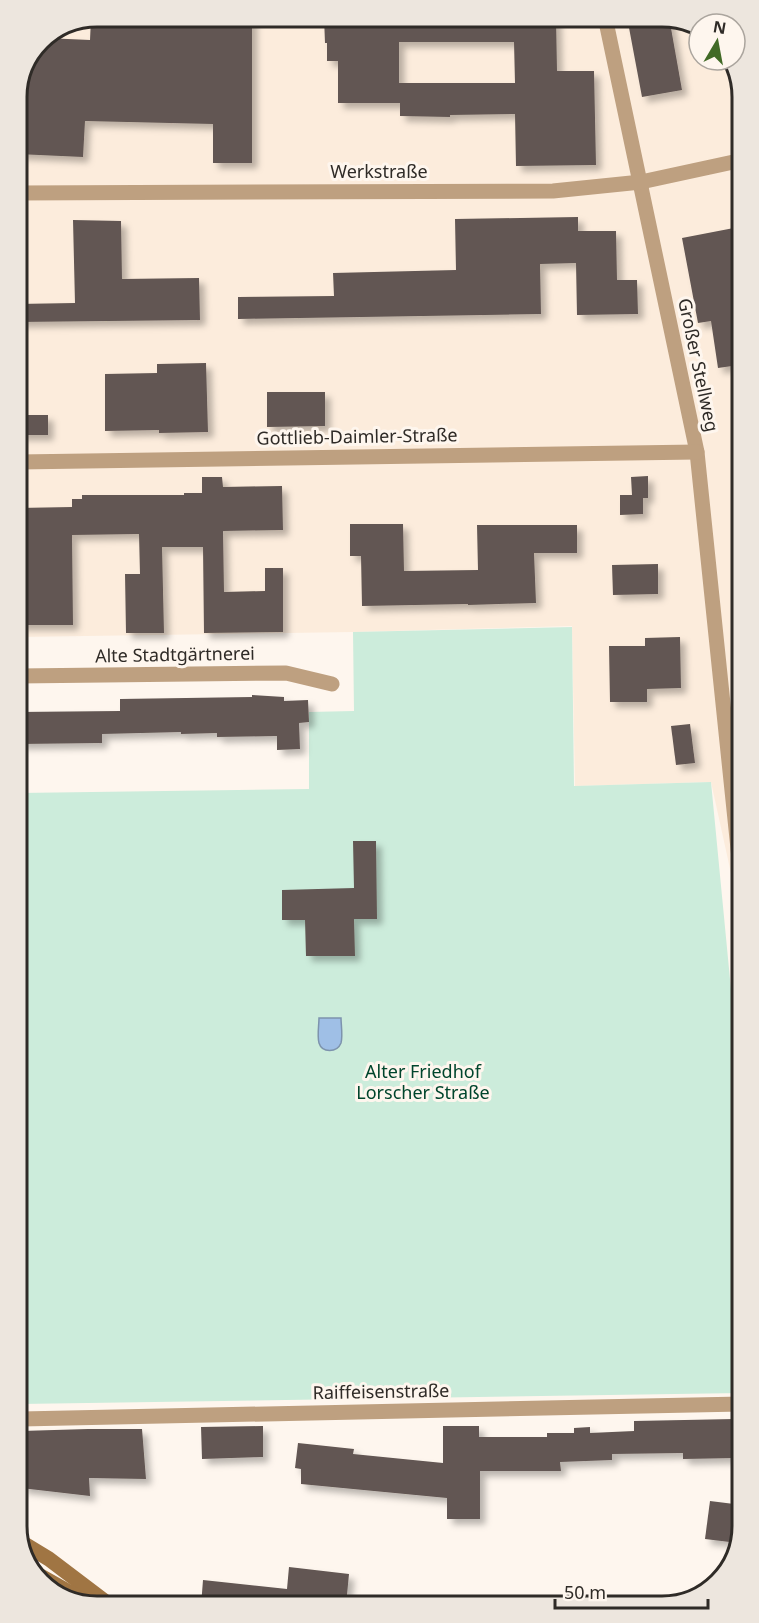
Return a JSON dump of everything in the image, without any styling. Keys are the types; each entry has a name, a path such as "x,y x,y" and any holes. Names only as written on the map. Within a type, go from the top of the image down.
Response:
{"street":[{"name":"Großer Stellweg","path":"607,27 697,452 732,791"},
{"name":"Werkstraße","path":"27,193 553,191 641,182 732,162"},
{"name":"Gottlieb-Daimler-Straße","path":"27,462 697,452"},
{"name":"Alte Stadtgärtnerei","path":"27,676 286,673 332,684"},
{"name":"Raiffeisenstraße","path":"27,1419 732,1404"},
{"path":"31,1548 98,1596"}],"shaded area":[{"path":"98,27 666,27 687,32 687,72 727,72 732,98 732,878 711,782 575,786 572,626 27,637 27,93 29,79 39,58 58,39 84,28"}],"green space":[{"name":"Alter Friedhof Lorscher Straße","path":"572,627 574,786 711,782 732,1000 732,1393 27,1404 27,793 309,789 309,712 354,711 353,632"}],"water":[{"path":"319,1018 341,1018 342,1040 336,1049 323,1049 319,1043"}],"building":[{"path":"252,27 252,163 213,163 213,124 85,121 83,157 27,154 27,93 29,79 39,58 59,39 90,40 91,28"},
{"path":"324,27 556,27 557,71 594,71 596,165 516,166 515,114 450,115 450,117 400,116 400,103 338,103 338,61 327,61 327,43 325,43","holes":["399,42 514,42 515,83 399,83"]},
{"path":"629,27 671,28 682,90 642,97"},
{"path":"578,217 578,231 616,231 617,280 637,280 638,314 577,315 576,263 540,264 541,314 238,319 238,297 334,296 333,273 456,270 455,219"},
{"path":"73,220 121,221 122,279 199,278 200,320 27,322 27,304 75,303"},
{"path":"732,228 732,366 718,368 711,321 698,323 682,238"},
{"path":"206,363 208,432 105,431 105,374 157,373 157,364"},
{"path":"267,392 325,392 325,426 267,427"},
{"path":"27,415 48,415 48,435 27,435"},
{"path":"648,476 648,498 643,498 643,514 620,515 620,495 632,495 631,477"},
{"path":"202,477 222,477 223,487 282,486 283,530 223,531 224,592 265,591 265,568 283,568 283,632 204,633 203,547 162,547 164,633 126,633 125,574 140,574 139,534 72,535 73,625 27,625 27,508 72,507 72,499 82,499 82,495 202,493"},
{"path":"350,524 403,524 404,571 478,570 477,525 577,525 577,553 534,553 536,603 362,606 361,556 350,556"},
{"path":"658,564 658,594 613,595 612,565"},
{"path":"680,637 681,688 647,689 647,702 610,702 609,646 645,646 645,638"},
{"path":"252,695 284,697 284,701 308,700 309,722 299,723 300,749 277,750 277,736 217,737 217,733 181,734 181,732 102,734 102,743 27,744 27,712 120,711 120,699 252,697"},
{"path":"690,724 695,763 676,765 671,726"},
{"path":"353,841 376,841 377,919 354,919 355,956 306,956 305,920 282,920 282,890 354,888"},
{"path":"732,1419 732,1458 683,1459 683,1453 612,1454 612,1460 560,1462 561,1471 480,1471 480,1519 447,1519 447,1498 301,1484 301,1469 295,1468 298,1443 354,1449 353,1454 443,1463 443,1426 479,1426 479,1437 547,1437 547,1433 574,1433 574,1428 590,1427 590,1433 634,1431 634,1421"},
{"path":"263,1426 263,1457 202,1459 201,1427"},
{"path":"142,1429 146,1479 89,1478 90,1496 27,1489 27,1431"},
{"path":"710,1501 732,1504 730,1542 705,1539"},
{"path":"289,1567 349,1574 347,1596 202,1596 203,1580 287,1589"}]}
